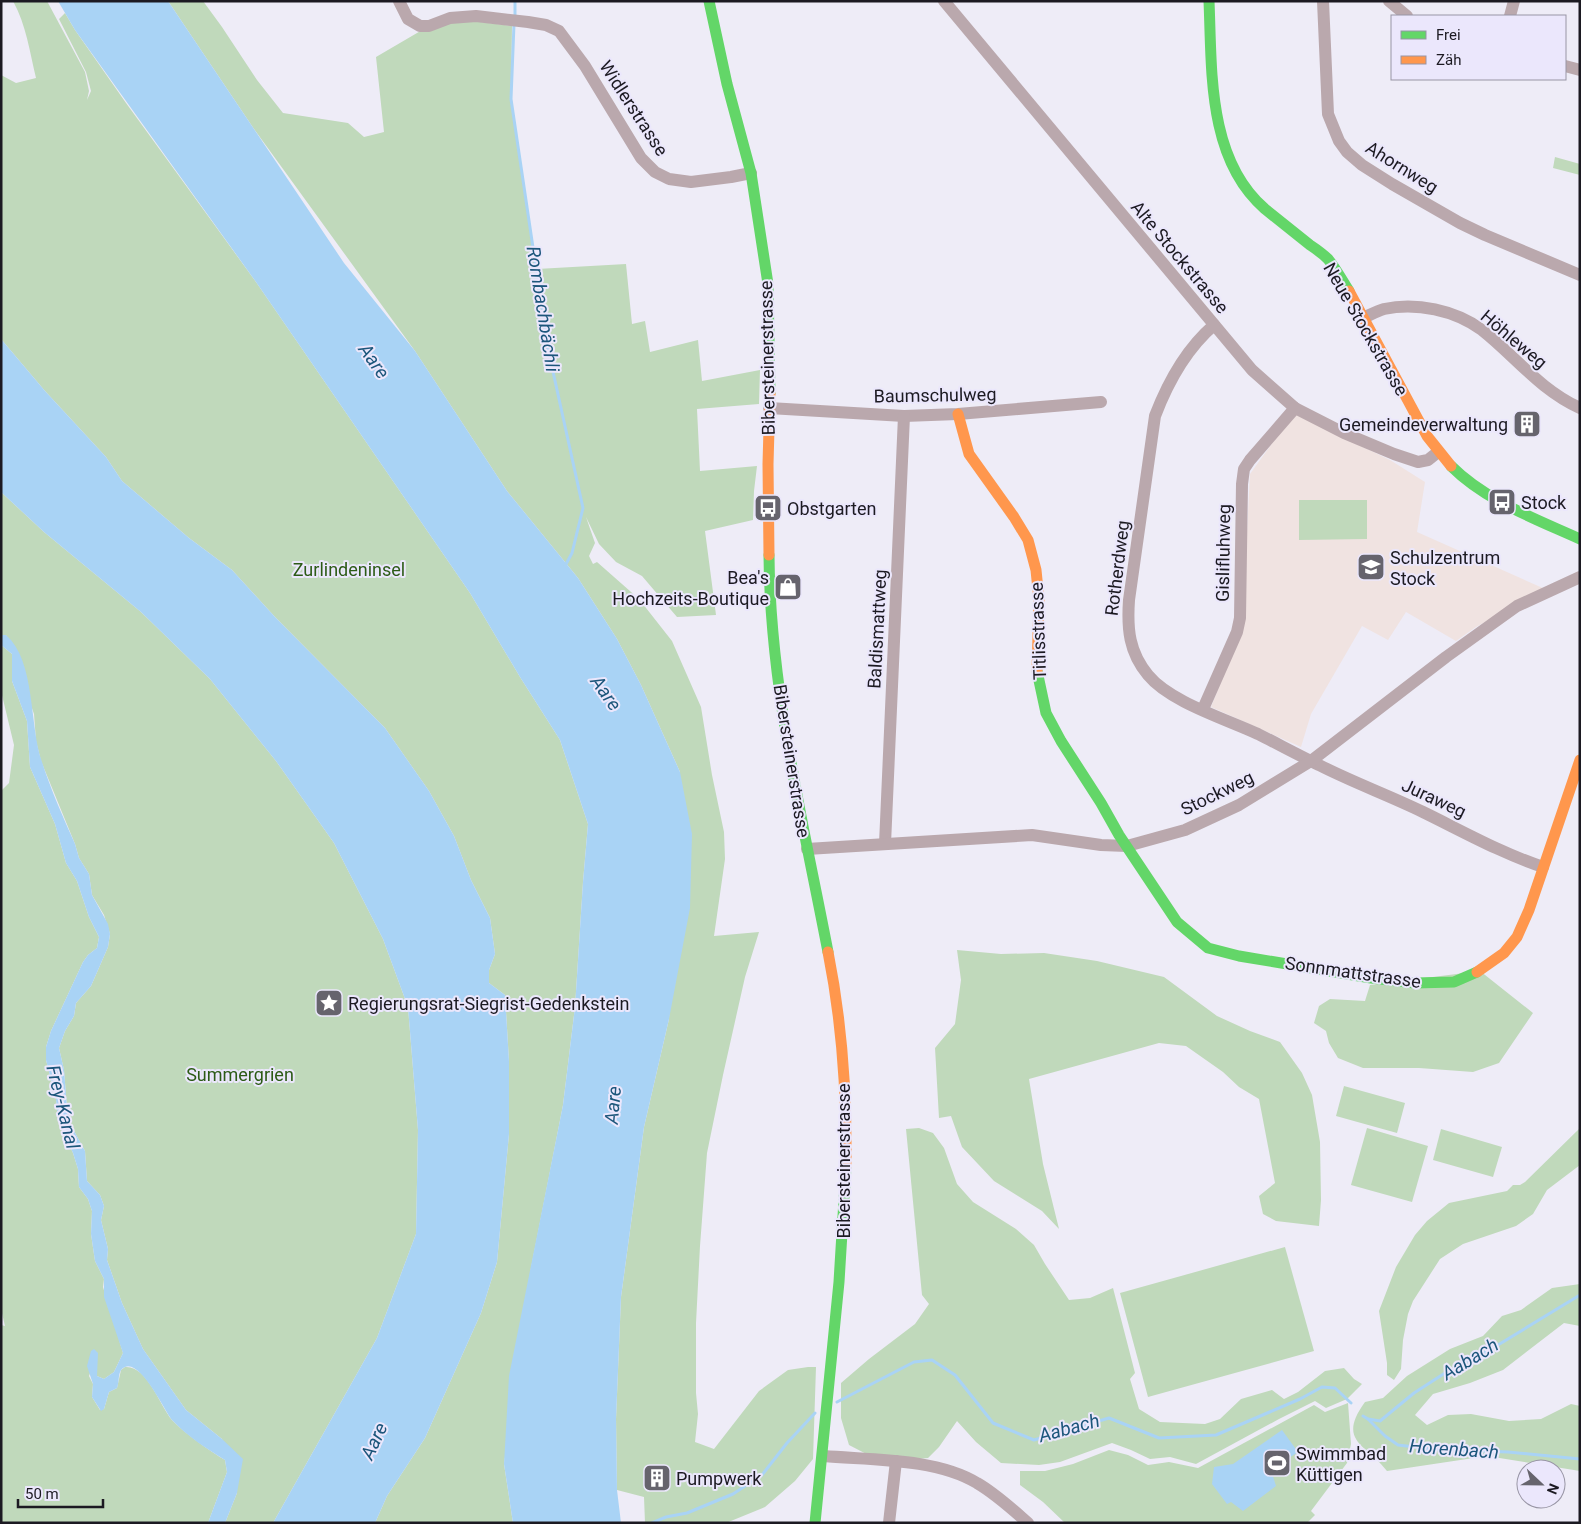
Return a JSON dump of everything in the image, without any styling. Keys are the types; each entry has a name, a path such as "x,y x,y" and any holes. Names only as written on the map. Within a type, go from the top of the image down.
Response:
{"street":[{"name":"Widlerstrasse","path":"400,1 408,18 420,26 429,26 460,16 520,21 546,26 559,31 585,66 641,158 655,172 669,179 691,182 751,173"},
{"name":"Bibersteinerstrasse","path":"708,1 727,84 751,173 768,284 771,372 769,408 769,559 775,649 784,726 807,849 827,941 841,1030 846,1119 843,1244 824,1456 815,1523"},
{"name":"Alte Stockstrasse","path":"944,1 1252,370 1295,408 1348,435 1418,462 1428,460 1438,452"},
{"name":"Neue Stockstrasse","path":"1208,1 1213,97 1220,133 1235,170 1253,197 1327,258 1339,274 1427,436 1438,452 1465,480 1489,495 1580,539"},
{"name":"Ahornweg","path":"1323,1 1328,114 1338,141 1348,152 1362,165 1384,179 1460,223 1485,236 1580,275"},
{"path":"1389,1 1404,10"},
{"path":"1510,15 1514,1"},
{"path":"1566,66 1580,70"},
{"name":"Höhleweg","path":"1363,318 1383,309 1405,306 1433,309 1451,315 1480,329 1534,379 1568,403 1580,408"},
{"name":"Rotherdweg","path":"1214,325 1204,333 1176,370 1155,416 1130,591 1127,624 1131,644 1148,675 1161,687 1175,696 1311,761"},
{"name":"Baumschulweg","path":"769,408 904,416 958,414 1101,402"},
{"name":"Gislifluhweg","path":"1203,709 1237,632 1240,618 1242,484 1244,469 1295,408"},
{"name":"Titlisstrasse","path":"958,414 970,454 1028,540 1036,570 1039,600 1037,670 1046,713 1061,741 1127,846"},
{"name":"Baldismattweg","path":"885,844 904,416"},
{"name":"Stockweg","path":"807,849 1032,835 1101,846 1127,846 1185,830 1239,805 1311,761 1446,657 1510,611 1580,577"},
{"name":"Sonnmattstrasse","path":"1127,846 1177,922 1208,948 1239,956 1371,978 1415,983 1454,982 1480,971 1504,953 1516,937 1529,910 1580,760"},
{"name":"Juraweg","path":"1311,761 1522,860 1543,867"},
{"path":"824,1456 896,1461 941,1468 976,1482 1003,1501 1028,1523"},
{"path":"889,1523 896,1461"}],"shaded area":[{"name":"Schulzentrum Stock","path":"1294,413 1390,460 1425,482 1417,532 1545,589 1476,627 1456,641 1406,612 1388,640 1362,626 1311,714 1301,747 1211,707 1242,628 1250,474"}],"green space":[{"name":"Zurlindeninsel","path":"13,1 47,1 85,72 89,91 87,100 91,91 86,72 59,19 65,13 126,103 256,282 470,593 560,740 588,824 575,1007 563,1105 531,1268 504,1464 513,1523 375,1523 387,1496 425,1438 481,1313 497,1262 509,1134 509,1061 505,995 489,983 489,970 495,954 490,918 471,880 454,836 429,791 385,728 275,617 232,570 189,538 122,481 106,457 45,391 1,339 1,75 16,83 36,78 30,49"},
{"path":"168,1 203,1 257,80 283,113 348,123 364,137 384,132 376,57 429,26 450,18 512,26 511,99 537,269 626,264 632,324 645,321 650,352 698,340 702,381 760,370 759,404 697,409 700,471 757,466 753,520 705,531 716,615 677,617 642,576 616,562 599,544 586,517 595,543 589,556 593,564 597,562 639,599 672,641 701,707 724,832 725,859 714,936 759,932 745,977 707,1153 696,1323 696,1393 698,1414 695,1442 714,1449 759,1391 788,1370 816,1367 813,1459 795,1481 765,1507 726,1523 645,1523 644,1497 617,1490 616,1419 621,1297 644,1127 669,1019 680,772 641,685 617,639 578,578 507,491 415,351 254,129"},
{"path":"1555,157 1580,164 1580,175 1553,168"},
{"name":"Summergrien","path":"1,492 44,532 141,612 210,679 276,761 334,843 383,939 408,1007 418,1130 416,1234 377,1338 273,1523 225,1523 237,1493 222,1439 186,1410 143,1349 122,1303 107,1260 108,1249 101,1220 104,1206 100,1195 87,1181 85,1151 68,1120 64,1070 59,1048 65,1031 74,1016 76,1003 91,986 108,947 110,934 104,915 92,895 89,874 79,858 41,761 36,741 34,714 6,635 1,635"},
{"path":"1299,500 1367,500 1367,539 1299,540"},
{"path":"1,645 12,654 12,681 27,721 30,767 55,824 66,863 77,881 89,917 99,937 97,948 83,962 51,1031 46,1047 46,1060 56,1099 58,1121 73,1153 78,1169 79,1187 88,1199 92,1211 91,1234 95,1261 104,1279 103,1287 123,1353 114,1372 104,1379 97,1376 97,1353 89,1376 93,1384 92,1397 100,1410 104,1409 109,1392 117,1388 121,1370 125,1367 133,1368 146,1379 172,1420 197,1441 225,1460 227,1472 208,1523 1,1523 1,1325 5,1326 1,1309 1,791 9,783 14,745 1,691"},
{"path":"957,950 1001,954 1044,953 1097,961 1164,977 1217,1016 1280,1042 1302,1073 1312,1095 1320,1142 1321,1200 1319,1226 1276,1221 1263,1214 1259,1196 1275,1183 1259,1099 1239,1087 1223,1072 1186,1046 1159,1043 1029,1079 1043,1164 1059,1229 1042,1211 994,1181 962,1147 951,1116 939,1118 935,1048 955,1024 961,980"},
{"path":"1480,971 1533,1013 1499,1063 1473,1072 1419,1068 1363,1068 1338,1058 1329,1043 1326,1031 1314,1023 1319,1006 1330,999 1365,1001 1370,985"},
{"path":"1344,1086 1405,1103 1397,1133 1336,1116"},
{"path":"919,1128 933,1133 944,1148 957,1184 973,1202 1016,1229 1034,1245 1069,1300 1090,1298 1113,1288 1135,1373 1130,1379 1139,1409 1160,1422 1205,1424 1220,1419 1241,1399 1272,1390 1284,1399 1298,1392 1325,1371 1344,1368 1354,1379 1362,1384 1347,1399 1326,1408 1315,1401 1196,1464 1170,1457 1150,1459 1112,1443 1060,1462 1039,1465 1001,1463 976,1442 957,1421 939,1447 928,1458 896,1461 876,1459 849,1445 841,1418 841,1383 915,1324 929,1304 922,1295 906,1129"},
{"path":"1367,1128 1428,1146 1412,1202 1351,1185"},
{"path":"1580,1128 1580,1165 1547,1190 1533,1214 1516,1226 1463,1244 1440,1259 1413,1301 1408,1314 1403,1340 1401,1369 1394,1380 1387,1375 1379,1311 1396,1267 1415,1235 1427,1221 1449,1203 1507,1191 1513,1185 1520,1185 1525,1182"},
{"path":"1441,1129 1502,1147 1493,1177 1433,1160"},
{"path":"1285,1247 1314,1351 1148,1397 1120,1293"},
{"path":"1580,1284 1580,1326 1564,1323 1503,1370 1470,1383 1433,1394 1415,1415 1427,1425 1448,1415 1471,1414 1509,1421 1541,1419 1571,1404 1580,1406 1580,1471 1566,1469 1566,1459 1516,1459 1516,1461 1487,1456 1387,1471 1358,1441 1354,1434 1353,1426 1365,1402 1383,1398 1407,1376 1450,1349 1483,1336 1502,1316 1521,1310 1552,1288"},
{"name":"Swimmbad Küttigen","path":"1348,1403 1351,1444 1347,1463 1311,1511 1315,1515 1307,1523 1065,1523 1043,1502 1020,1485 1020,1471 1045,1471 1073,1464 1109,1450 1128,1455 1148,1465 1169,1462 1198,1468 1314,1405 1325,1412"}],"water":[{"name":"Aare","path":"58,1 168,1 344,263 415,351 507,491 578,578 617,639 641,685 680,772 692,834 690,908 669,1019 644,1127 621,1297 616,1419 617,1490 621,1523 513,1523 504,1464 509,1376 563,1105 575,1007 588,824 560,740 470,593 256,282 75,30"},
{"name":"Aare","path":"1,339 45,391 106,457 122,481 189,538 232,570 275,617 385,728 429,791 454,836 471,880 490,918 495,954 489,970 489,983 505,995 509,1061 509,1134 497,1262 481,1313 425,1438 387,1496 375,1523 273,1523 377,1338 416,1234 418,1130 408,1007 383,939 334,843 276,761 210,679 141,612 44,532 1,492"},
{"name":"Frey-Kanal","path":"1,635 6,635 16,646 22,661 27,677 35,731 42,762 79,858 89,874 92,895 108,924 110,934 108,947 91,986 76,1003 74,1016 65,1031 59,1048 64,1070 68,1120 85,1151 87,1181 100,1195 104,1206 101,1220 108,1249 107,1260 122,1303 143,1349 186,1410 243,1459 237,1493 225,1523 208,1523 227,1472 225,1460 204,1447 172,1420 152,1387 138,1371 131,1367 122,1368 117,1388 109,1392 104,1409 101,1411 92,1397 93,1384 87,1366 91,1351 94,1349 98,1353 97,1376 104,1379 114,1372 123,1353 104,1297 104,1279 95,1261 91,1234 92,1211 88,1199 79,1187 78,1169 73,1153 58,1121 56,1099 46,1060 46,1047 51,1031 83,962 97,948 99,937 89,917 77,881 66,863 55,824 30,767 27,721 12,681 12,654 1,645"},
{"path":"1282,1430 1298,1452 1271,1470 1276,1486 1243,1511 1231,1502 1227,1504 1212,1484 1214,1467 1233,1464"}],"waterway":[{"name":"Rombachbächli","path":"515,1 515,18"},
{"name":"Rombachbächli","path":"514,24 511,99 548,349 583,508 572,553 565,566"},
{"name":"Aabach","path":"1363,1416 1380,1421 1414,1393 1445,1373 1493,1348 1580,1295"},
{"name":"Aabach","path":"837,1402 914,1362 932,1360 955,1375 993,1423 1034,1440 1109,1418 1159,1438 1216,1435 1300,1399 1322,1387 1335,1388 1351,1403"},
{"name":"Aabach","path":"652,1523 666,1517 687,1513 733,1494 762,1475 787,1443 815,1413"},
{"name":"Horenbach","path":"1368,1419 1385,1436 1398,1445 1580,1459"}],"traffic: fast":[{"path":"709,1 727,84 751,173 768,284 770,393"},
{"path":"1209,1 1216,112 1232,165 1246,189 1265,209 1328,259 1349,291"},
{"path":"1451,466 1496,499 1580,539"},
{"path":"769,555 775,655 789,755 828,952"},
{"path":"1037,671 1046,713 1061,741 1119,835 1177,922 1208,948 1239,956 1371,978 1415,983 1454,982 1477,972"},
{"path":"815,1523 839,1282 846,1167"}],"traffic: slow":[{"path":"1349,291 1427,436 1451,466"},
{"path":"769,555 768,464 770,393"},
{"path":"958,414 969,454 1028,540 1036,570 1039,600 1037,671"},
{"path":"1477,972 1504,953 1517,937 1529,910 1580,760"},
{"path":"828,952 837,1005 843,1059 846,1167"}],"place":[{"name":"Gemeindeverwaltung","path":"1527,424"},
{"name":"Stock","path":"1502,502"},
{"name":"Obstgarten","path":"768,508"},
{"name":"Schulzentrum Stock","path":"1371,567"},
{"name":"Bea's Hochzeits-Boutique","path":"788,587"},
{"name":"Regierungsrat-Siegrist-Gedenkstein","path":"329,1003"},
{"name":"Swimmbad Küttigen","path":"1277,1463"},
{"name":"Pumpwerk","path":"657,1478"}]}
